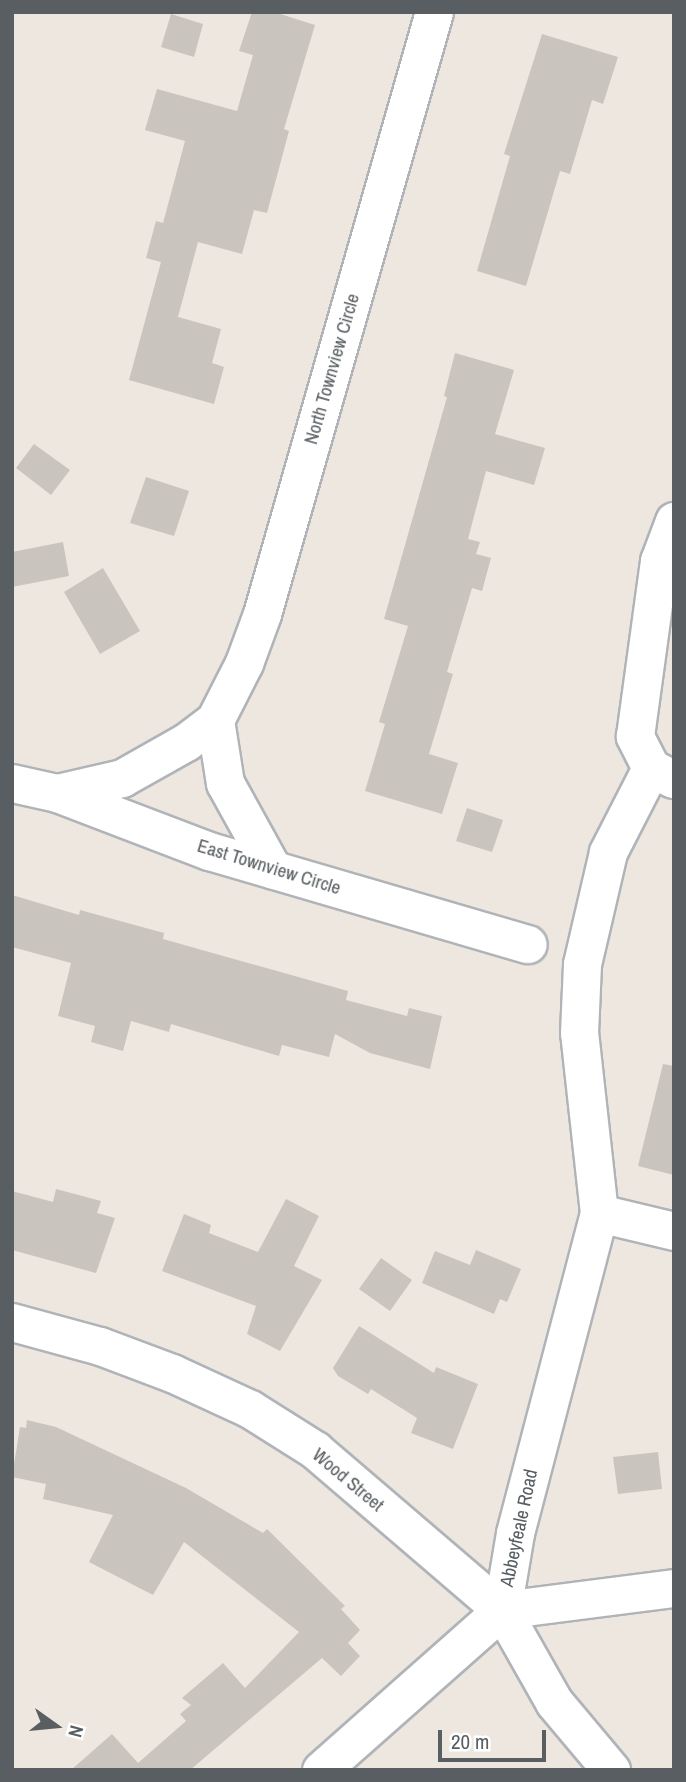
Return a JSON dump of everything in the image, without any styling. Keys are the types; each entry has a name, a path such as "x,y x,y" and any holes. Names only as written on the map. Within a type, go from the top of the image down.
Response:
{"street":[{"name":"North Townview Circle","path":"57,793 122,778 186,743 215,720 262,614 434,12"},
{"path":"674,521 659,561 636,710 635,736 662,773 608,852 582,964 579,1033 598,1213 674,1231"},
{"path":"215,720 225,783 273,870"},
{"name":"East Townview Circle","path":"12,783 57,793 209,851 528,944"},
{"name":"Abbeyfeale Road","path":"321,1770 502,1610 515,1532 598,1213"},
{"name":"Wood Street","path":"12,1322 100,1346 250,1409 315,1450 502,1610 554,1702 611,1770"},
{"path":"502,1610 674,1588"}],"building":[{"path":"252,12 274,12 315,25 284,129 289,131 267,213 254,210 242,254 198,242 178,317 221,329 212,363 224,367 214,404 129,380 161,262 146,258 156,221 163,223 185,141 145,130 157,89 237,111 253,55 239,51"},
{"path":"171,14 203,24 194,57 161,47"},
{"path":"542,34 618,57 603,104 592,100 570,174 560,171 526,286 477,271 510,156 504,154"},
{"path":"455,353 514,370 495,434 545,448 534,485 486,471 468,539 480,542 476,554 491,558 482,591 472,588 447,672 453,674 429,754 458,763 442,814 365,791 385,724 379,722 408,626 384,619 447,397 444,396"},
{"path":"34,444 70,470 51,495 16,468"},
{"path":"146,477 189,491 174,536 130,523"},
{"path":"63,542 69,576 12,587 12,552"},
{"path":"103,568 140,631 100,654 64,592"},
{"path":"467,808 503,820 492,852 456,841"},
{"path":"12,895 79,915 80,910 164,933 163,939 348,991 346,1000 407,1016 409,1008 442,1016 430,1069 370,1053 335,1034 329,1057 282,1045 279,1056 171,1024 169,1032 131,1021 123,1051 91,1042 95,1026 58,1016 71,963 12,947"},
{"path":"663,1064 674,1066 674,1175 638,1166"},
{"path":"56,1189 101,1201 97,1213 115,1218 96,1273 12,1250 12,1191 53,1202"},
{"path":"286,1199 319,1216 294,1266 322,1280 280,1351 247,1334 256,1306 162,1271 184,1214 211,1225 209,1233 258,1252"},
{"path":"476,1250 521,1269 507,1302 500,1299 494,1314 422,1283 435,1251 470,1265"},
{"path":"381,1258 412,1280 390,1311 359,1289"},
{"path":"359,1326 434,1373 436,1367 478,1384 453,1449 411,1433 417,1418 371,1389 368,1394 338,1376 333,1368"},
{"path":"27,1420 56,1427 186,1488 263,1533 267,1529 345,1606 341,1609 360,1630 348,1643 360,1656 341,1676 322,1658 190,1770 71,1770 112,1734 138,1763 186,1721 180,1714 191,1705 182,1698 223,1663 245,1688 299,1632 184,1542 153,1595 89,1562 113,1515 43,1499 46,1484 12,1477 20,1427 26,1428"},
{"path":"658,1452 662,1489 618,1494 613,1457"}]}
